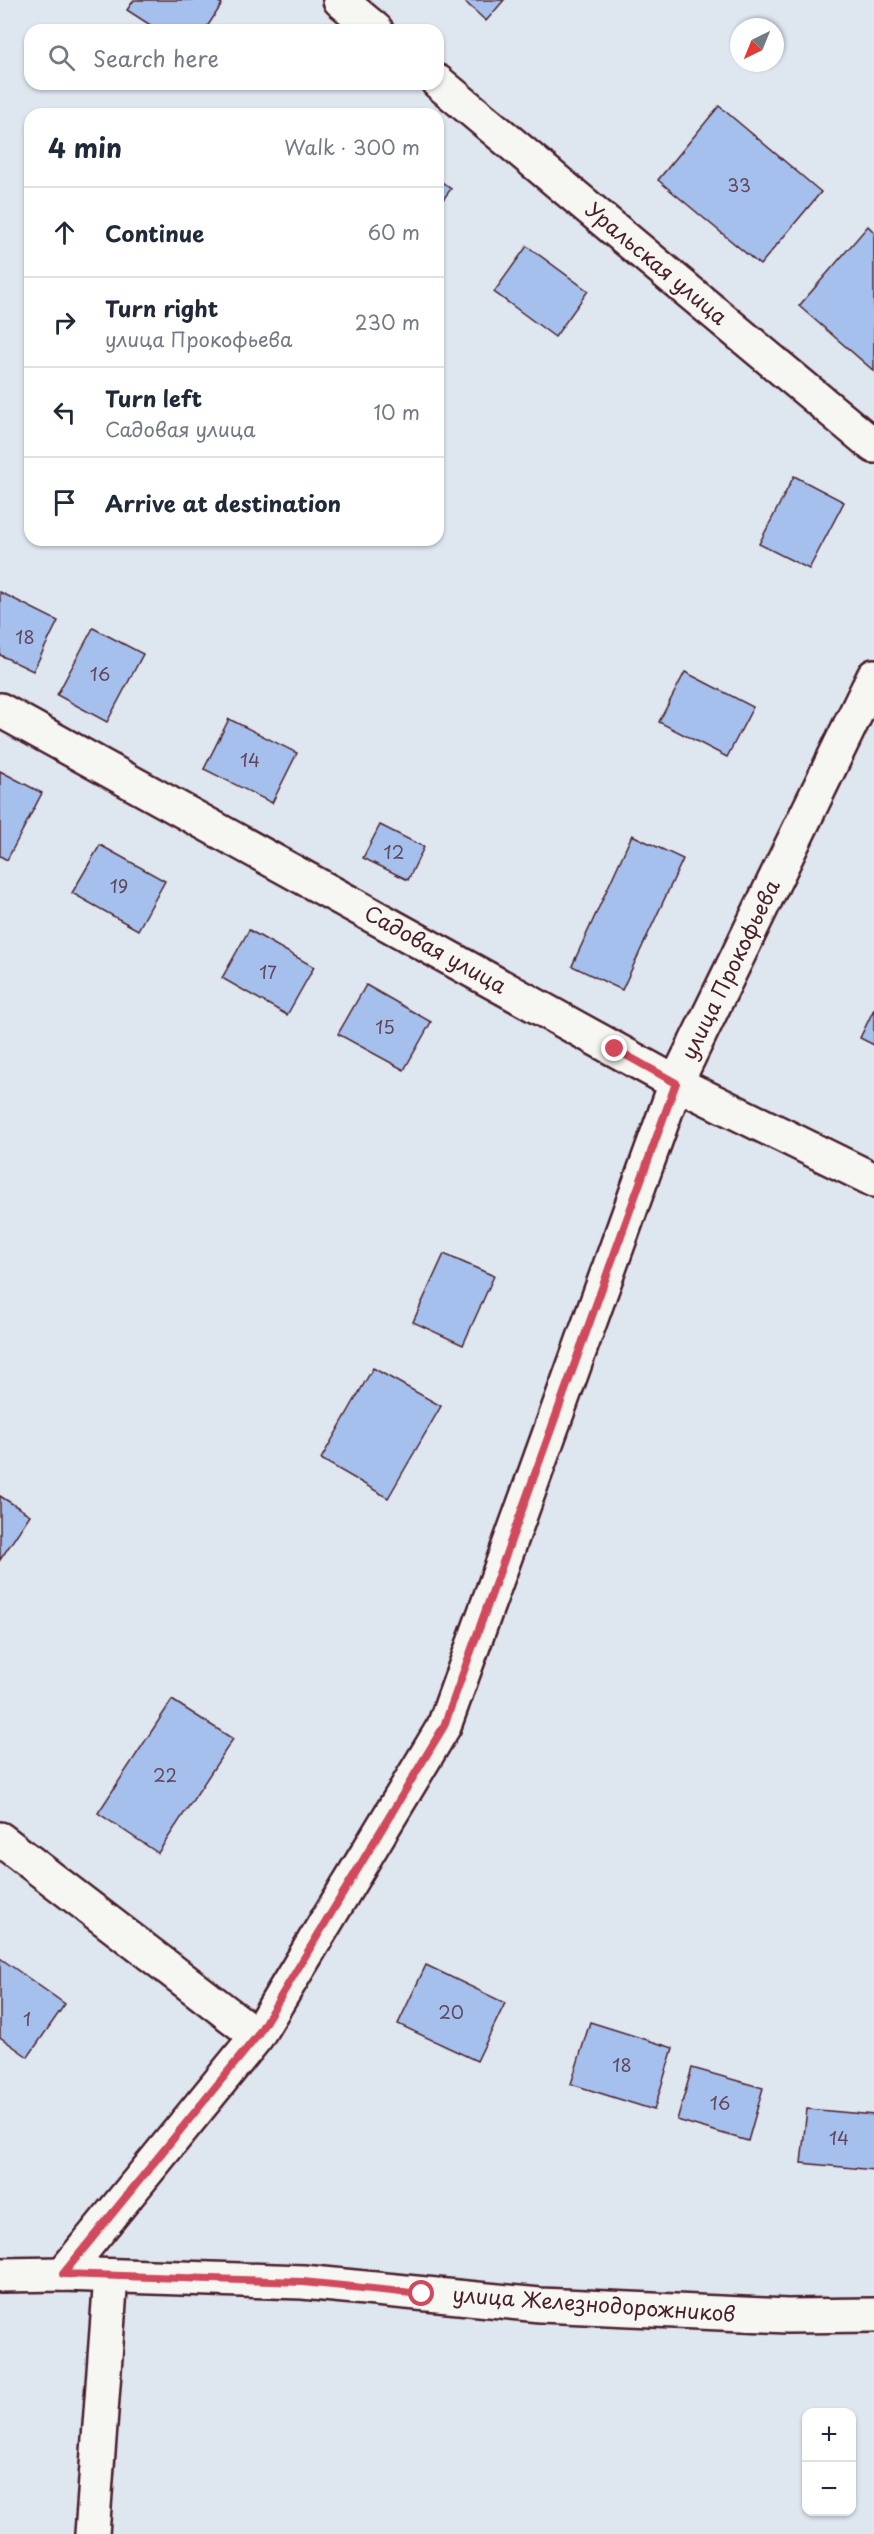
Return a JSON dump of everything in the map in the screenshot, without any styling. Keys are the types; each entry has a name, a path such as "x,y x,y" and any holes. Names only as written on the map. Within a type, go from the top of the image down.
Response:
{"street":[{"path":"340,0 369,24"},
{"name":"Уральская улица","path":"444,87 874,446"},
{"name":"улица Прокофьева","path":"63,2274 257,2036 444,1726 676,1083 874,676"},
{"name":"Садовая улица","path":"0,710 676,1083 874,1180"},
{"path":"0,1839 257,2036"},
{"name":"улица Железнодорожников","path":"0,2275 63,2274 303,2282 540,2305 787,2316 874,2316"},
{"path":"92,2534 111,2276"}],"building":[{"path":"134,0 215,0 222,4 209,24 149,24 127,10"},
{"path":"463,0 504,0 486,21"},
{"path":"719,106 821,192 760,265 658,180"},
{"path":"444,184 451,189 444,198"},
{"path":"868,226 874,232 874,371 799,306"},
{"path":"527,246 588,291 555,337 494,292"},
{"path":"794,476 844,502 809,569 759,544"},
{"path":"0,592 58,621 33,671 0,655"},
{"path":"93,628 143,654 107,722 57,695"},
{"path":"685,672 753,707 727,757 659,722"},
{"path":"229,719 297,753 272,803 204,769"},
{"path":"0,771 42,793 7,860 0,856"},
{"path":"380,825 424,847 408,880 363,858"},
{"path":"632,835 683,859 622,990 572,966"},
{"path":"100,845 165,881 138,930 72,893"},
{"path":"249,930 314,967 287,1015 222,978"},
{"path":"366,985 431,1022 404,1070 338,1034"},
{"path":"874,1009 874,1045 860,1038"},
{"path":"444,1254 494,1276 463,1345 413,1322"},
{"path":"373,1368 441,1406 388,1498 321,1459"},
{"path":"0,1496 30,1515 0,1560"},
{"path":"172,1700 233,1739 158,1853 98,1813"},
{"path":"0,1958 65,2004 28,2057 0,2037"},
{"path":"426,1965 505,2003 477,2061 398,2024"},
{"path":"590,2022 673,2048 654,2110 571,2084"},
{"path":"692,2068 763,2088 748,2141 677,2120"},
{"path":"807,2109 874,2115 874,2170 801,2163"}],"route":[{"path":"422,2294 303,2282 63,2274 257,2036 444,1726 676,1083 615,1049"}]}
